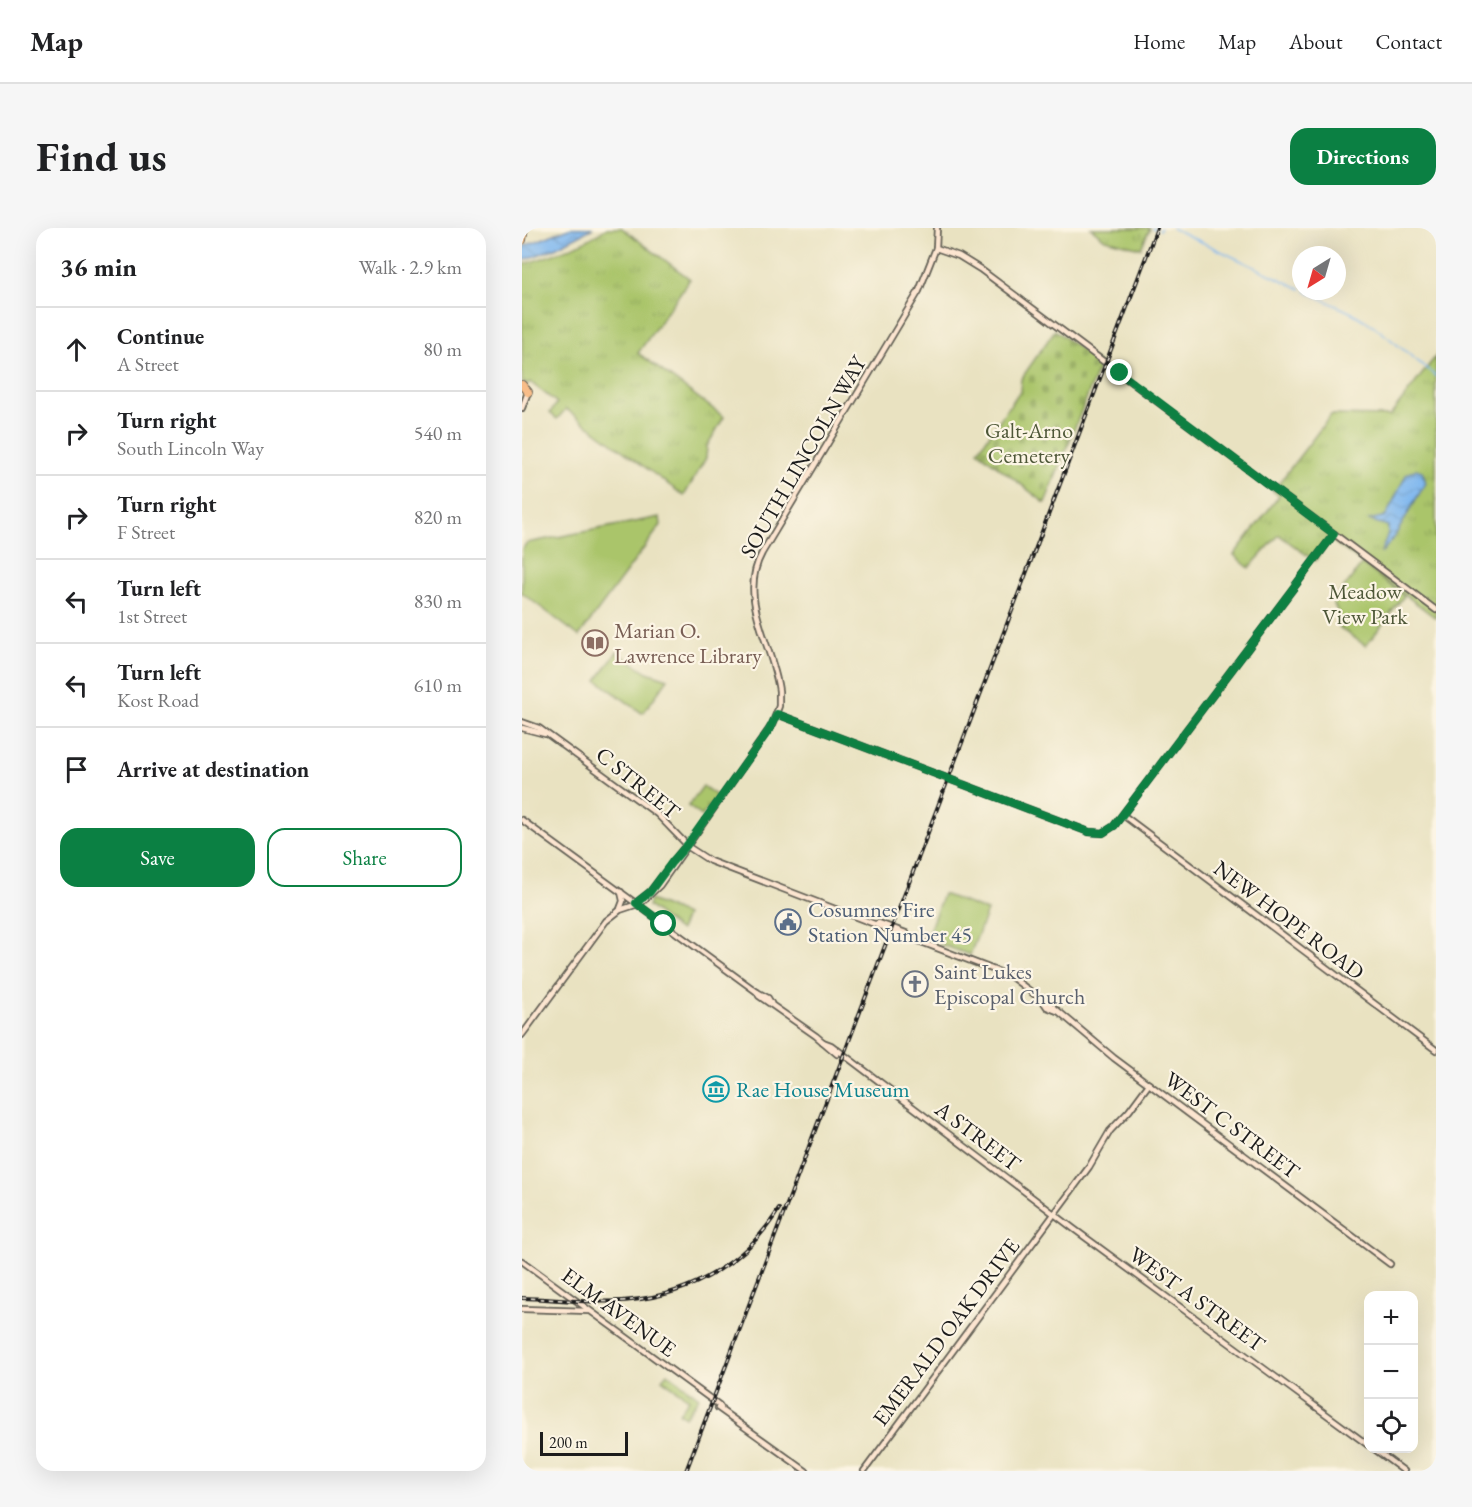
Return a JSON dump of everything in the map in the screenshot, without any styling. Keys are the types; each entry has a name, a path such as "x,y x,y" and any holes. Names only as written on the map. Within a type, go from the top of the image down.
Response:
{"highway":[{"path":"522,240 524,228"}],"street":[{"name":"SOUTH LINCOLN WAY","path":"636,903 650,892 687,845 769,730 777,714 778,684 753,598 757,563 919,291 936,248 937,228"},
{"path":"936,248 969,261 1436,610"},
{"path":"522,408 525,390"},
{"path":"777,714 1089,832 1103,833 1113,827 1334,534"},
{"name":"C STREET","path":"522,722 539,728 657,814 687,845 716,863 905,937 908,936 1005,973 1042,1000 1047,1007 1057,1011"},
{"name":"C STREET","path":"522,728 547,735"},
{"name":"NEW HOPE ROAD","path":"1122,815 1436,1050"},
{"name":"A STREET","path":"522,819 1054,1214"},
{"path":"620,910 623,901 621,892"},
{"path":"522,1035 603,926 620,910 636,903"},
{"name":"WEST C STREET","path":"1057,1011 1149,1084 1390,1264"},
{"name":"EMERALD OAK DRIVE","path":"864,1471 1089,1167 1110,1131 1129,1111 1149,1084"},
{"name":"WEST A STREET","path":"1054,1214 1364,1442"},
{"name":"ELM AVENUE","path":"522,1261 806,1471"},
{"path":"522,1309 590,1311"},
{"path":"1379,1453 1404,1471"}],"green space":[{"path":"607,228 622,228 690,279 638,353 724,417 707,446 706,458 684,496 566,409 557,419 550,413 557,403 530,382 528,384 522,382 522,265 577,245"},
{"path":"1091,228 1150,228 1141,248 1105,239"},
{"name":"Galt-Arno Cemetery","path":"1055,330 1100,364 1045,503 978,451 1020,391 1021,379"},
{"path":"1436,356 1436,618 1331,540 1315,561 1279,535 1249,568 1234,555 1279,496 1273,491 1331,415 1390,416"},
{"path":"660,517 661,525 579,636 522,593 522,549 527,543"},
{"name":"Meadow View Park","path":"1362,564 1404,596 1366,646 1339,627 1338,613 1333,602"},
{"path":"617,652 647,672 668,679 642,713 597,680"},
{"path":"703,786 717,796 702,816 688,806"},
{"path":"943,894 987,911 970,955 926,939"},
{"path":"650,900 686,915 680,931 648,906"},
{"path":"667,1373 699,1397 685,1417 679,1413 689,1399 662,1379"}],"water":[{"path":"569,228 593,228 553,249 522,261 522,247"},
{"path":"1416,469 1422,471 1426,483 1381,553 1388,526 1369,520 1386,516 1406,475"}],"waterway":[{"path":"1172,228 1292,285"},
{"path":"1324,300 1374,326 1436,376"}],"railway":[{"path":"686,1471 1157,228"},
{"path":"522,1298 618,1301 676,1291 716,1272 735,1259 766,1228 779,1209"}],"place":[{"name":"Marian O. Lawrence Library","path":"595,643"},
{"name":"Cosumnes Fire Station Number 45","path":"788,922"},
{"name":"Saint Lukes Episcopal Church","path":"915,984"},
{"name":"Rae House Museum","path":"716,1089"}],"route":[{"path":"664,924 636,903 650,892 687,845 769,730 777,714 1089,832 1103,833 1114,826 1334,534 1120,373"}]}
